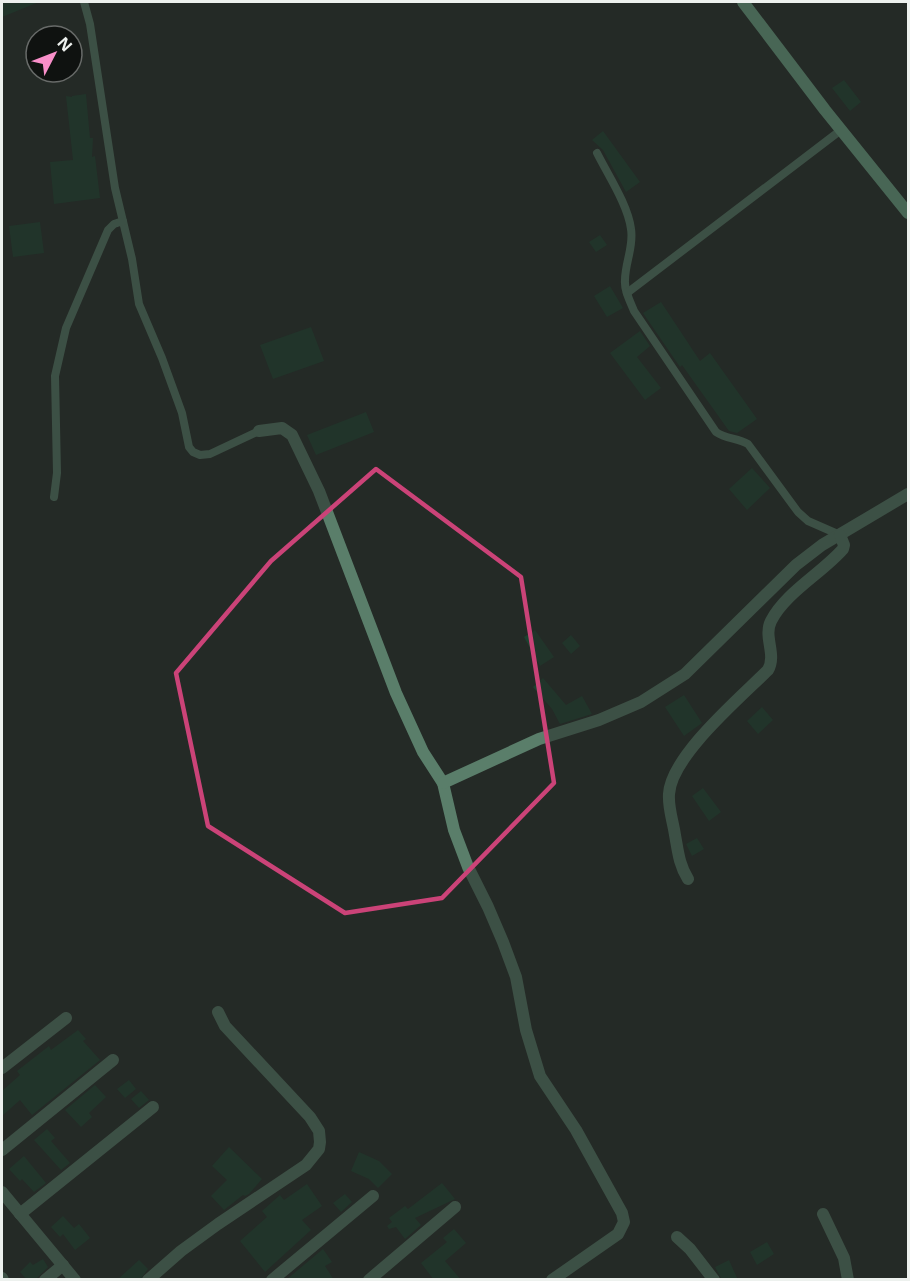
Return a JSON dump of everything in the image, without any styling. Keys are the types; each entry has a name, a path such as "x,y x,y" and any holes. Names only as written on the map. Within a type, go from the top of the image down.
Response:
{"street":[{"path":"743,2 909,213"},
{"path":"259,431 282,428 292,435 319,491 396,693 423,752 443,783 454,830 516,978 526,1030 540,1076 576,1130 622,1213 624,1222 618,1234 552,1280"},
{"path":"443,783 540,739 599,720 641,702 685,674 796,565 822,545 909,494"},
{"path":"688,879 679,857 669,806 672,778 686,753 768,670 772,664 769,627 771,620 783,604 843,549 844,545 840,535"},
{"path":"148,1280 181,1251 218,1224 306,1165 319,1149 319,1131 310,1117 225,1026 218,1012"},
{"path":"2,1068 66,1018"},
{"path":"2,1150 113,1060"},
{"path":"20,1214 153,1107"},
{"path":"2,1192 75,1280"},
{"path":"272,1280 373,1196"},
{"path":"369,1280 455,1207"},
{"path":"823,1214 844,1258 848,1280"},
{"path":"676,1237 690,1249 714,1280"},
{"path":"45,1280 63,1265"}],"lane":[{"path":"84,2 90,24 115,188 132,259 139,304 182,413 189,447 193,453 210,454 259,431"},
{"path":"627,293 841,129"},
{"path":"597,153 627,212 632,230 625,280 627,293 634,310 716,432 722,437 748,444 798,512 808,521 840,535"},
{"path":"54,497 57,473 55,376 61,345 108,230 114,224 123,221"}],"highlighted area":[{"path":"376,469 521,577 554,783 442,898 345,913 208,826 176,673 271,561"}],"building":[{"path":"2,2 39,2 2,17"},
{"path":"844,80 861,102 850,111 832,88"},
{"path":"86,94 90,138 93,138 92,157 95,156 100,198 54,204 50,162 73,160 66,96"},
{"path":"603,131 640,182 626,192 603,150 592,140"},
{"path":"40,222 44,253 13,257 9,226"},
{"path":"600,235 607,245 596,252 589,242"},
{"path":"610,286 623,308 607,317 594,296"},
{"path":"661,302 700,361 710,353 757,419 737,433 729,431 682,365 680,367 643,313"},
{"path":"311,327 324,361 273,379 260,345"},
{"path":"640,331 650,346 637,357 661,388 645,400 610,353"},
{"path":"366,412 374,432 316,455 307,435"},
{"path":"752,468 770,488 747,510 729,489"},
{"path":"535,630 554,657 540,666 524,637"},
{"path":"571,635 580,646 571,654 562,643"},
{"path":"543,678 566,705 582,696 592,714 560,724 552,709 533,687"},
{"path":"684,695 702,723 684,736 665,707"},
{"path":"762,707 773,720 758,734 747,721"},
{"path":"703,788 721,812 709,821 692,796"},
{"path":"697,838 704,849 692,856 686,844"},
{"path":"78,1030 86,1039 83,1041 100,1060 32,1115 20,1100 2,1116 2,1091 20,1075 17,1071 49,1046 51,1050"},
{"path":"129,1080 136,1089 125,1098 117,1089"},
{"path":"95,1085 106,1097 89,1113 92,1117 81,1127 65,1110"},
{"path":"141,1091 149,1100 139,1108 131,1099"},
{"path":"47,1129 55,1138 51,1141 70,1163 61,1170 34,1140"},
{"path":"229,1147 262,1179 249,1194 243,1195 224,1210 211,1196 227,1180 212,1166"},
{"path":"359,1152 379,1161 392,1174 378,1188 369,1179 351,1171"},
{"path":"24,1156 46,1183 34,1192 9,1169"},
{"path":"442,1183 455,1199 415,1218 421,1225 405,1239 396,1227 389,1229 387,1226 392,1222 389,1218 405,1206 408,1209"},
{"path":"307,1184 322,1206 302,1220 311,1230 265,1272 240,1241 267,1217 262,1211 280,1195 284,1200"},
{"path":"345,1194 352,1202 341,1212 333,1203"},
{"path":"63,1216 74,1228 79,1224 90,1238 75,1250 63,1234 60,1237 51,1227"},
{"path":"454,1229 466,1243 445,1261 461,1280 434,1280 421,1263 447,1242 443,1238"},
{"path":"767,1242 774,1254 757,1265 750,1252"},
{"path":"323,1249 332,1262 325,1266 334,1280 286,1280"},
{"path":"43,1259 48,1267 35,1280 27,1280 20,1272 30,1262 33,1265"},
{"path":"139,1260 148,1269 140,1280 117,1280"},
{"path":"729,1260 738,1280 722,1280 715,1267"}]}
